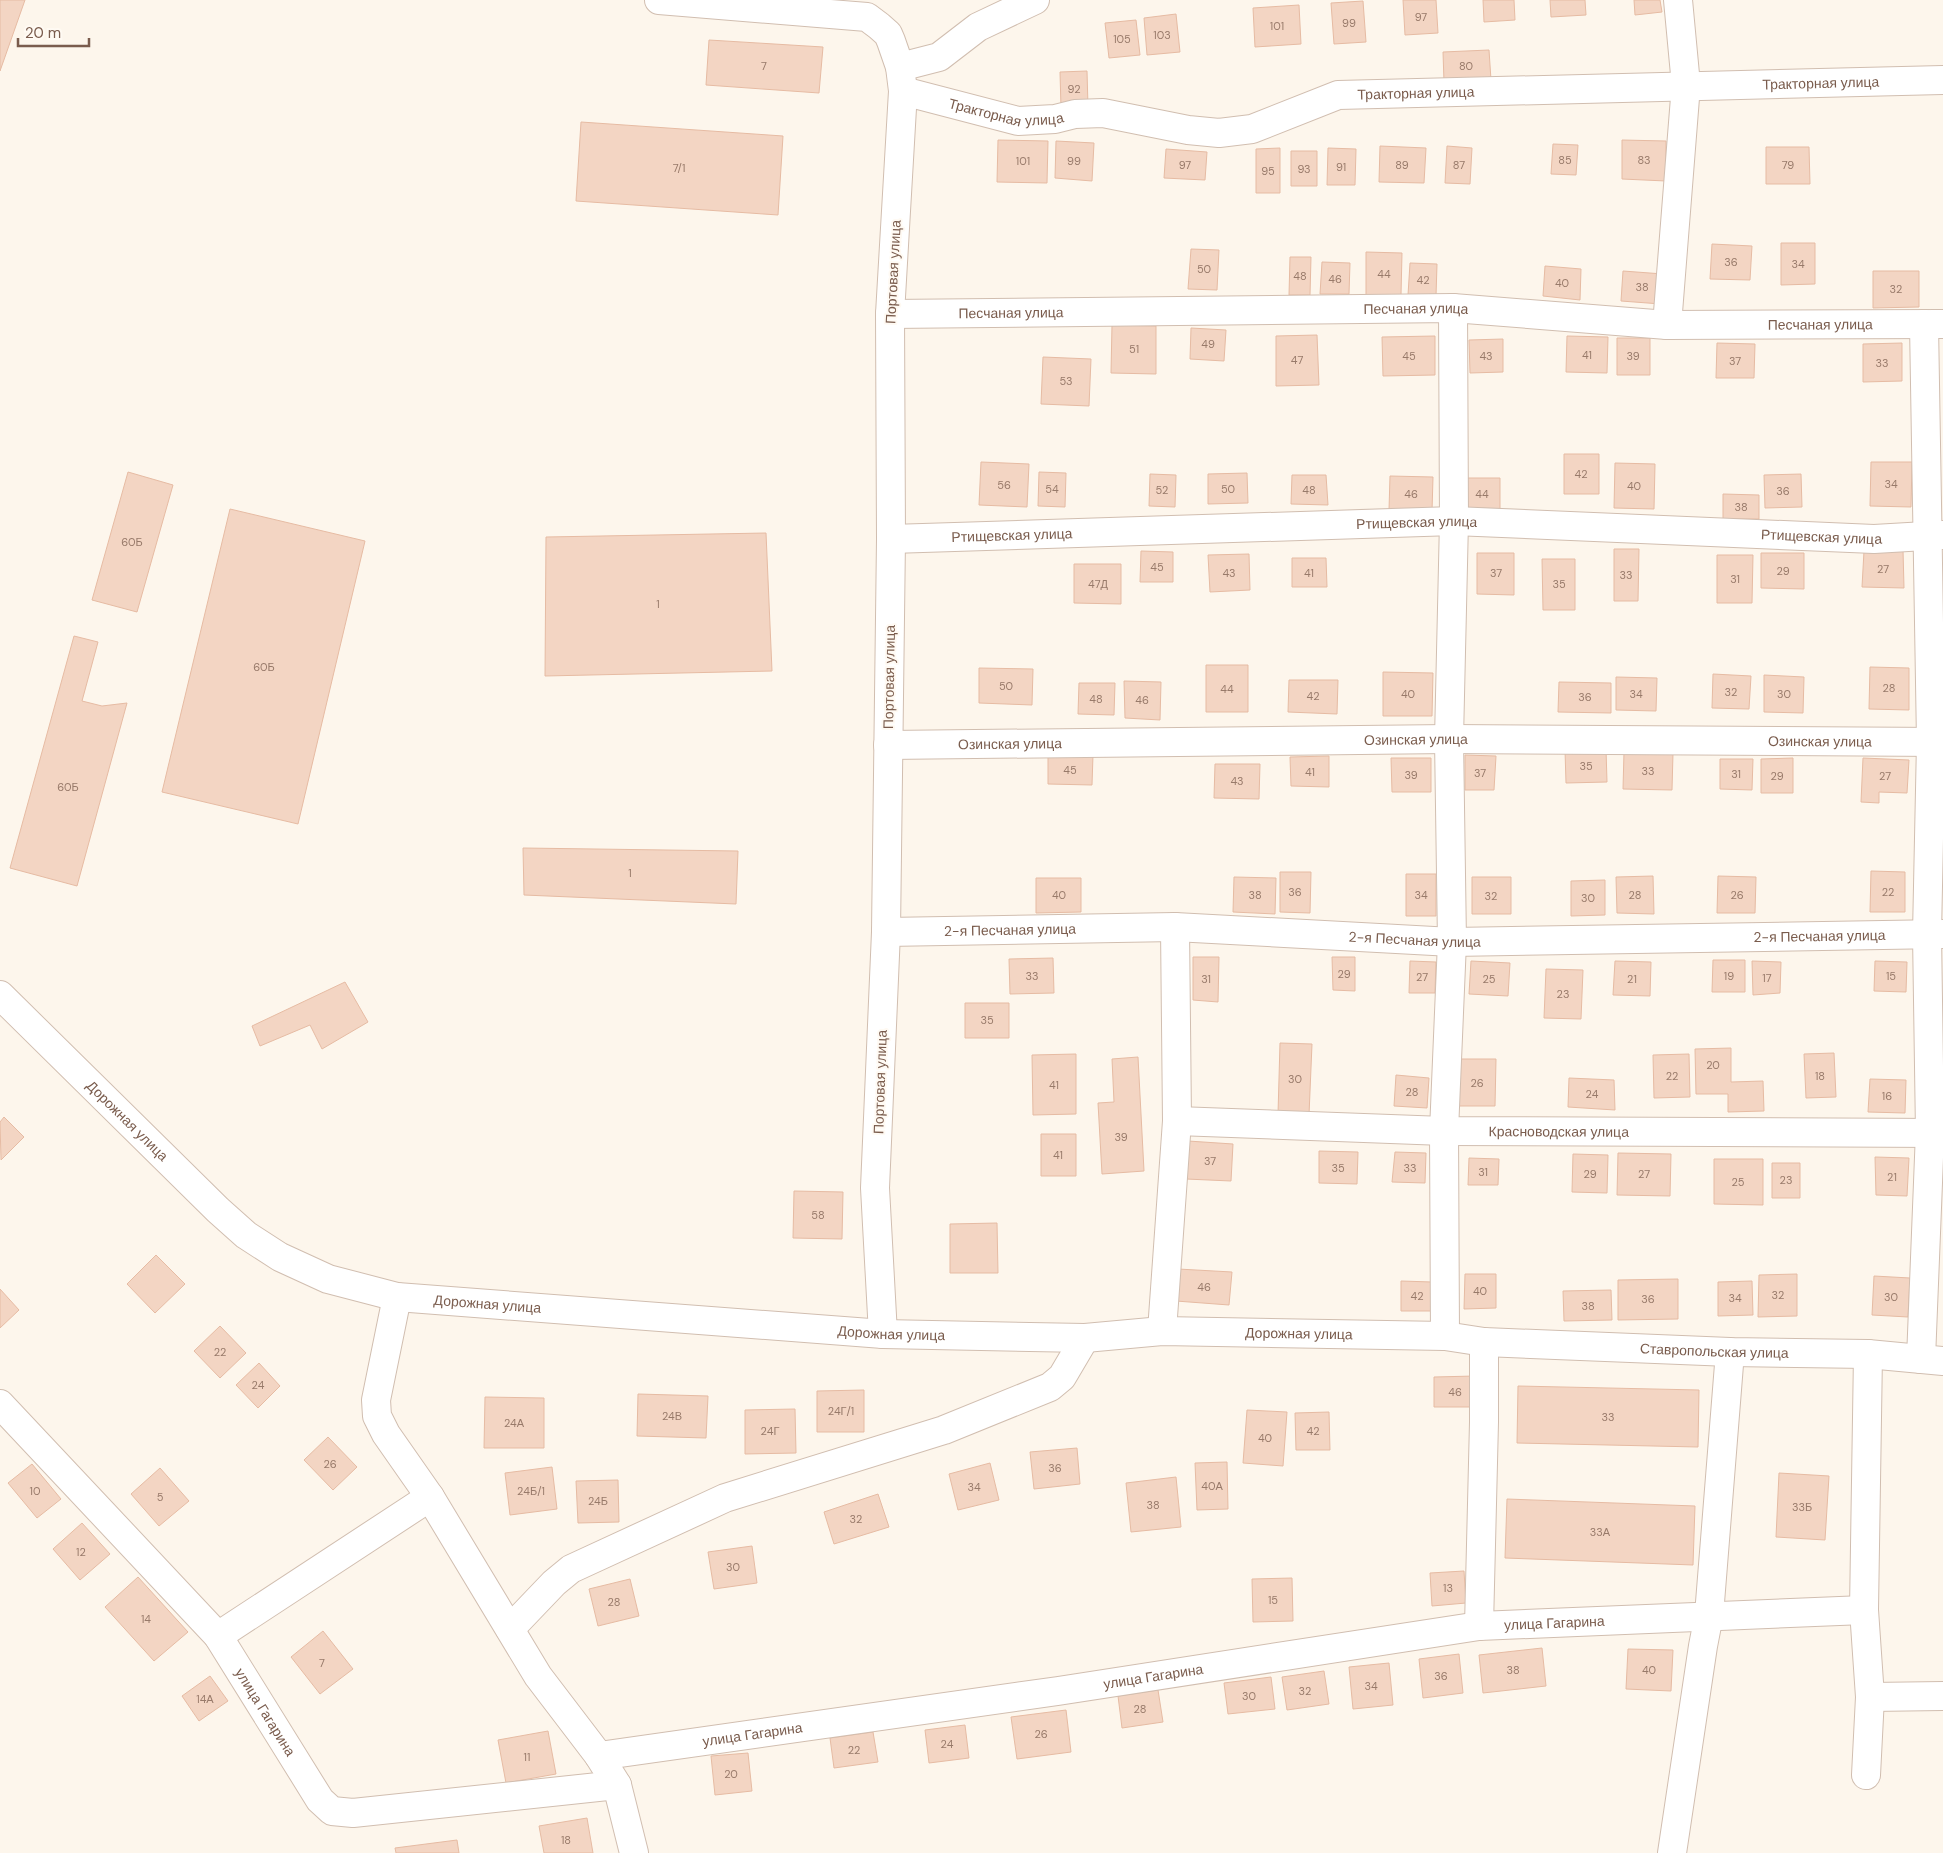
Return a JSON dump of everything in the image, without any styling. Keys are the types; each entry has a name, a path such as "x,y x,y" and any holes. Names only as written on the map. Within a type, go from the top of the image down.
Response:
{"street":[{"name":"Портовая улица","path":"659,0 867,17 888,34 901,79 890,314 891,540 886,932 875,1188 883,1334"},
{"path":"901,79 939,57 978,27 1035,0"},
{"path":"1667,325 1686,86 1678,0"},
{"name":"Тракторная улица","path":"901,79 1018,121 1054,119 1075,114 1103,113 1188,130 1219,133 1252,129 1338,95 1943,80"},
{"path":"1445,1336 1444,1131 1452,942 1449,739 1454,521 1453,308"},
{"name":"Песчаная улица","path":"890,314 1453,308 1667,325 1934,324"},
{"path":"1932,1360 1936,1132 1935,934 1937,742 1934,324"},
{"name":"Ртищевская улица","path":"891,540 1454,521 1874,539 1936,536"},
{"name":"Озинская улица","path":"888,745 1449,739 1937,742"},
{"path":"1162,1331 1177,1121 1175,927"},
{"name":"2-я Песчаная улица","path":"886,932 1175,927 1452,942 1935,934"},
{"name":"Дорожная улица","path":"0,995 218,1210 246,1235 280,1257 328,1280 397,1297 883,1334 1084,1338 1162,1331 1445,1336 1484,1342"},
{"name":"Красноводская улица","path":"1177,1121 1444,1131 1936,1132"},
{"path":"397,1297 376,1408 380,1424 430,1497 538,1676 599,1756 617,1785 634,1853"},
{"path":"510,1629 554,1583 571,1569 726,1498 944,1430 1050,1387 1062,1377 1084,1338"},
{"path":"1479,1626 1484,1342"},
{"name":"Ставропольская улица","path":"1484,1342 1730,1352 1868,1354 1932,1360"},
{"path":"1672,1853 1709,1616 1730,1352"},
{"path":"1866,1775 1870,1697 1864,1610 1868,1354"},
{"name":"улица Гагарина","path":"0,1404 218,1636 320,1800 332,1811 353,1813 617,1785"},
{"path":"218,1636 430,1497"},
{"name":"улица Гагарина","path":"599,1756 1058,1690 1479,1626 1864,1610"},
{"path":"1870,1697 1943,1696"}],"building":[{"path":"0,0 25,0 0,71"},
{"path":"1403,0 1436,0 1438,33 1405,35"},
{"path":"1483,0 1514,0 1515,20 1484,22"},
{"path":"1550,0 1585,0 1586,15 1551,17"},
{"path":"1634,0 1660,0 1662,12 1635,15"},
{"path":"1363,1 1366,42 1334,44 1331,3"},
{"path":"1299,5 1301,44 1255,47 1253,8"},
{"path":"1176,14 1180,52 1147,55 1144,18"},
{"path":"1136,20 1140,55 1109,58 1105,23"},
{"path":"709,40 823,47 819,93 706,85"},
{"path":"1489,50 1491,80 1444,82 1443,52"},
{"path":"1087,71 1088,107 1061,108 1060,72"},
{"path":"581,122 783,136 778,215 576,201"},
{"path":"998,140 1048,141 1047,183 997,182"},
{"path":"1622,140 1666,141 1666,181 1622,179"},
{"path":"1056,141 1094,143 1092,181 1055,178"},
{"path":"1553,144 1578,145 1576,175 1551,174"},
{"path":"1380,146 1426,148 1424,183 1379,182"},
{"path":"1447,146 1472,148 1470,184 1445,183"},
{"path":"1766,147 1809,147 1810,184 1766,184"},
{"path":"1280,148 1280,193 1256,193 1256,149"},
{"path":"1328,148 1356,149 1355,185 1327,185"},
{"path":"1166,149 1207,152 1205,180 1164,178"},
{"path":"1291,151 1317,151 1317,186 1291,186"},
{"path":"1781,243 1815,243 1815,284 1781,285"},
{"path":"1712,244 1752,246 1750,280 1710,279"},
{"path":"1191,249 1219,250 1217,290 1188,289"},
{"path":"1366,252 1402,253 1401,295 1366,295"},
{"path":"1290,257 1311,257 1310,295 1289,295"},
{"path":"1322,262 1350,263 1349,294 1320,294"},
{"path":"1410,263 1437,264 1436,296 1408,295"},
{"path":"1545,266 1581,269 1580,300 1543,296"},
{"path":"1623,271 1663,274 1661,304 1621,301"},
{"path":"1873,271 1919,271 1919,307 1873,308"},
{"path":"1112,325 1156,326 1156,374 1111,373"},
{"path":"1191,328 1226,330 1224,361 1190,359"},
{"path":"1317,335 1319,385 1276,386 1276,336"},
{"path":"1435,336 1435,375 1383,376 1382,337"},
{"path":"1567,336 1608,337 1607,373 1566,372"},
{"path":"1617,338 1650,338 1650,375 1617,375"},
{"path":"1503,339 1503,372 1470,373 1469,340"},
{"path":"1717,343 1755,344 1754,378 1716,378"},
{"path":"1902,343 1902,381 1863,382 1863,344"},
{"path":"1043,357 1091,359 1089,406 1041,404"},
{"path":"1564,454 1599,454 1599,494 1564,494"},
{"path":"981,462 1029,464 1027,507 979,505"},
{"path":"1871,462 1912,462 1911,507 1870,506"},
{"path":"1615,463 1655,464 1654,509 1614,508"},
{"path":"128,472 173,485 137,612 92,600"},
{"path":"1039,472 1066,473 1065,507 1038,506"},
{"path":"1247,473 1248,503 1208,504 1208,474"},
{"path":"1150,474 1176,475 1175,507 1149,506"},
{"path":"1801,474 1802,507 1765,508 1764,475"},
{"path":"1292,475 1326,475 1328,505 1291,504"},
{"path":"1390,476 1433,477 1432,512 1389,510"},
{"path":"1464,478 1500,478 1500,511 1464,511"},
{"path":"1723,494 1759,495 1759,519 1723,519"},
{"path":"230,509 365,541 298,824 162,792"},
{"path":"766,533 772,671 545,676 546,537"},
{"path":"1614,549 1639,549 1638,601 1614,601"},
{"path":"1903,550 1904,588 1862,587 1864,551"},
{"path":"1141,551 1173,552 1173,582 1140,582"},
{"path":"1477,553 1514,553 1514,595 1477,594"},
{"path":"1761,553 1804,553 1804,589 1761,588"},
{"path":"1249,554 1250,590 1210,592 1208,555"},
{"path":"1717,555 1753,555 1752,603 1717,603"},
{"path":"1292,558 1326,558 1327,587 1292,587"},
{"path":"1542,559 1575,559 1575,610 1543,610"},
{"path":"1074,564 1121,564 1121,604 1074,603"},
{"path":"74,636 98,642 82,701 102,706 127,703 77,886 10,868"},
{"path":"1206,665 1248,665 1248,712 1206,712"},
{"path":"1870,667 1909,668 1909,710 1869,709"},
{"path":"979,668 1033,669 1032,705 979,703"},
{"path":"1383,672 1433,673 1432,716 1383,716"},
{"path":"1713,674 1751,676 1749,709 1712,708"},
{"path":"1764,675 1804,677 1803,713 1764,712"},
{"path":"1616,677 1657,678 1656,711 1616,710"},
{"path":"1289,680 1338,680 1337,714 1288,712"},
{"path":"1124,681 1161,682 1160,720 1125,718"},
{"path":"1559,682 1611,683 1611,713 1558,712"},
{"path":"1079,683 1115,683 1114,715 1078,714"},
{"path":"1606,749 1607,782 1566,783 1565,750"},
{"path":"1624,752 1673,753 1672,790 1623,789"},
{"path":"1048,754 1093,755 1092,785 1048,784"},
{"path":"1465,755 1496,756 1494,790 1465,790"},
{"path":"1329,756 1329,787 1291,786 1290,757"},
{"path":"1391,758 1431,758 1431,792 1392,792"},
{"path":"1793,758 1793,793 1761,793 1761,759"},
{"path":"1863,758 1909,760 1907,793 1879,792 1879,803 1861,802"},
{"path":"1720,759 1753,759 1752,790 1720,789"},
{"path":"1215,764 1260,764 1259,799 1214,798"},
{"path":"523,848 738,851 736,904 524,895"},
{"path":"1871,871 1905,872 1905,912 1870,912"},
{"path":"1280,872 1311,872 1310,913 1280,912"},
{"path":"1406,874 1436,874 1436,916 1406,916"},
{"path":"1653,876 1654,914 1617,913 1616,877"},
{"path":"1718,876 1756,877 1755,913 1717,913"},
{"path":"1234,877 1276,878 1275,914 1233,912"},
{"path":"1472,877 1511,877 1511,914 1472,914"},
{"path":"1036,878 1081,878 1081,912 1036,913"},
{"path":"1605,880 1605,915 1571,916 1571,881"},
{"path":"1193,957 1219,957 1218,1002 1193,1000"},
{"path":"1332,957 1355,957 1355,991 1333,990"},
{"path":"1053,958 1054,993 1010,994 1009,959"},
{"path":"1713,960 1745,960 1745,992 1712,992"},
{"path":"1410,961 1436,962 1435,993 1409,993"},
{"path":"1471,961 1510,963 1508,996 1469,994"},
{"path":"1615,961 1651,962 1650,996 1613,995"},
{"path":"1752,961 1781,962 1780,993 1753,995"},
{"path":"1875,961 1907,962 1906,992 1874,991"},
{"path":"1546,969 1583,970 1581,1019 1544,1018"},
{"path":"345,982 368,1022 322,1049 310,1025 260,1046 252,1026"},
{"path":"965,1003 1009,1003 1009,1038 965,1038"},
{"path":"1280,1043 1312,1044 1309,1115 1278,1114"},
{"path":"1731,1048 1731,1082 1763,1081 1764,1111 1728,1112 1728,1094 1696,1094 1695,1049"},
{"path":"1834,1053 1836,1097 1806,1098 1804,1054"},
{"path":"1076,1054 1076,1114 1033,1115 1032,1055"},
{"path":"1689,1054 1690,1097 1654,1098 1653,1055"},
{"path":"1138,1057 1144,1171 1102,1174 1098,1103 1114,1102 1112,1059"},
{"path":"1458,1059 1496,1059 1495,1106 1457,1106"},
{"path":"1396,1075 1429,1078 1427,1108 1394,1106"},
{"path":"1569,1078 1614,1080 1615,1110 1568,1107"},
{"path":"1870,1079 1906,1080 1905,1113 1868,1112"},
{"path":"4,1117 24,1137 1,1160 0,1122"},
{"path":"1041,1134 1076,1134 1076,1176 1041,1176"},
{"path":"1188,1141 1233,1144 1231,1181 1186,1179"},
{"path":"1319,1151 1358,1152 1357,1184 1319,1183"},
{"path":"1395,1152 1426,1153 1425,1183 1392,1182"},
{"path":"1618,1153 1671,1154 1670,1196 1617,1195"},
{"path":"1573,1154 1608,1155 1607,1193 1572,1192"},
{"path":"1875,1157 1909,1158 1907,1196 1876,1195"},
{"path":"1469,1158 1499,1159 1498,1185 1468,1185"},
{"path":"1714,1159 1763,1159 1763,1205 1714,1204"},
{"path":"1772,1163 1800,1163 1800,1198 1772,1198"},
{"path":"794,1191 843,1192 842,1239 793,1238"},
{"path":"997,1223 998,1273 950,1273 950,1224"},
{"path":"156,1255 185,1284 155,1313 127,1284"},
{"path":"1178,1269 1232,1272 1229,1305 1176,1301"},
{"path":"1465,1274 1496,1274 1496,1308 1464,1309"},
{"path":"1797,1274 1797,1316 1758,1317 1759,1275"},
{"path":"1874,1276 1910,1278 1908,1317 1872,1315"},
{"path":"1678,1279 1678,1319 1618,1320 1618,1280"},
{"path":"1401,1281 1432,1282 1432,1311 1401,1311"},
{"path":"1752,1281 1753,1315 1718,1316 1718,1282"},
{"path":"0,1289 19,1310 0,1328"},
{"path":"1611,1290 1612,1320 1564,1321 1563,1291"},
{"path":"220,1326 246,1353 220,1378 194,1351"},
{"path":"259,1363 280,1386 258,1408 236,1385"},
{"path":"1475,1376 1476,1407 1434,1407 1434,1377"},
{"path":"1518,1386 1699,1390 1698,1447 1517,1443"},
{"path":"864,1390 864,1432 817,1432 817,1391"},
{"path":"638,1394 708,1396 706,1438 637,1436"},
{"path":"485,1397 544,1398 544,1448 484,1448"},
{"path":"795,1409 796,1453 745,1454 745,1410"},
{"path":"1247,1410 1287,1412 1283,1466 1243,1463"},
{"path":"1329,1412 1330,1450 1296,1450 1295,1413"},
{"path":"328,1437 357,1467 333,1490 304,1460"},
{"path":"1077,1448 1080,1484 1034,1489 1030,1452"},
{"path":"1227,1462 1228,1509 1197,1510 1195,1463"},
{"path":"990,1463 999,1500 958,1510 949,1474"},
{"path":"32,1464 61,1499 37,1518 8,1483"},
{"path":"552,1467 557,1509 510,1515 505,1473"},
{"path":"160,1468 189,1501 159,1526 131,1494"},
{"path":"1779,1473 1829,1476 1825,1540 1776,1537"},
{"path":"1176,1477 1181,1527 1131,1532 1126,1483"},
{"path":"618,1480 619,1522 578,1523 576,1481"},
{"path":"878,1494 889,1527 834,1544 824,1512"},
{"path":"1507,1499 1695,1506 1693,1565 1505,1558"},
{"path":"82,1523 110,1554 80,1580 53,1549"},
{"path":"752,1546 757,1583 714,1589 708,1552"},
{"path":"1464,1571 1466,1603 1432,1606 1430,1573"},
{"path":"138,1577 188,1632 154,1661 105,1607"},
{"path":"1292,1578 1293,1621 1253,1622 1252,1579"},
{"path":"630,1579 639,1616 598,1626 589,1589"},
{"path":"323,1631 353,1669 320,1694 291,1657"},
{"path":"1542,1648 1546,1686 1483,1693 1479,1655"},
{"path":"1628,1649 1673,1650 1671,1691 1626,1689"},
{"path":"1459,1654 1463,1693 1423,1698 1419,1659"},
{"path":"1389,1663 1393,1705 1353,1709 1349,1667"},
{"path":"1324,1671 1329,1704 1287,1710 1282,1677"},
{"path":"210,1676 228,1701 199,1721 182,1696"},
{"path":"1271,1677 1275,1709 1228,1714 1224,1683"},
{"path":"1158,1690 1163,1722 1122,1728 1118,1696"},
{"path":"1066,1710 1071,1752 1017,1759 1011,1717"},
{"path":"965,1725 969,1758 929,1763 925,1730"},
{"path":"548,1731 556,1774 506,1783 498,1740"},
{"path":"873,1732 878,1762 834,1768 830,1738"},
{"path":"748,1753 752,1791 715,1795 711,1756"},
{"path":"587,1818 593,1853 544,1853 539,1826"},
{"path":"457,1840 459,1853 396,1853 395,1848"}]}
